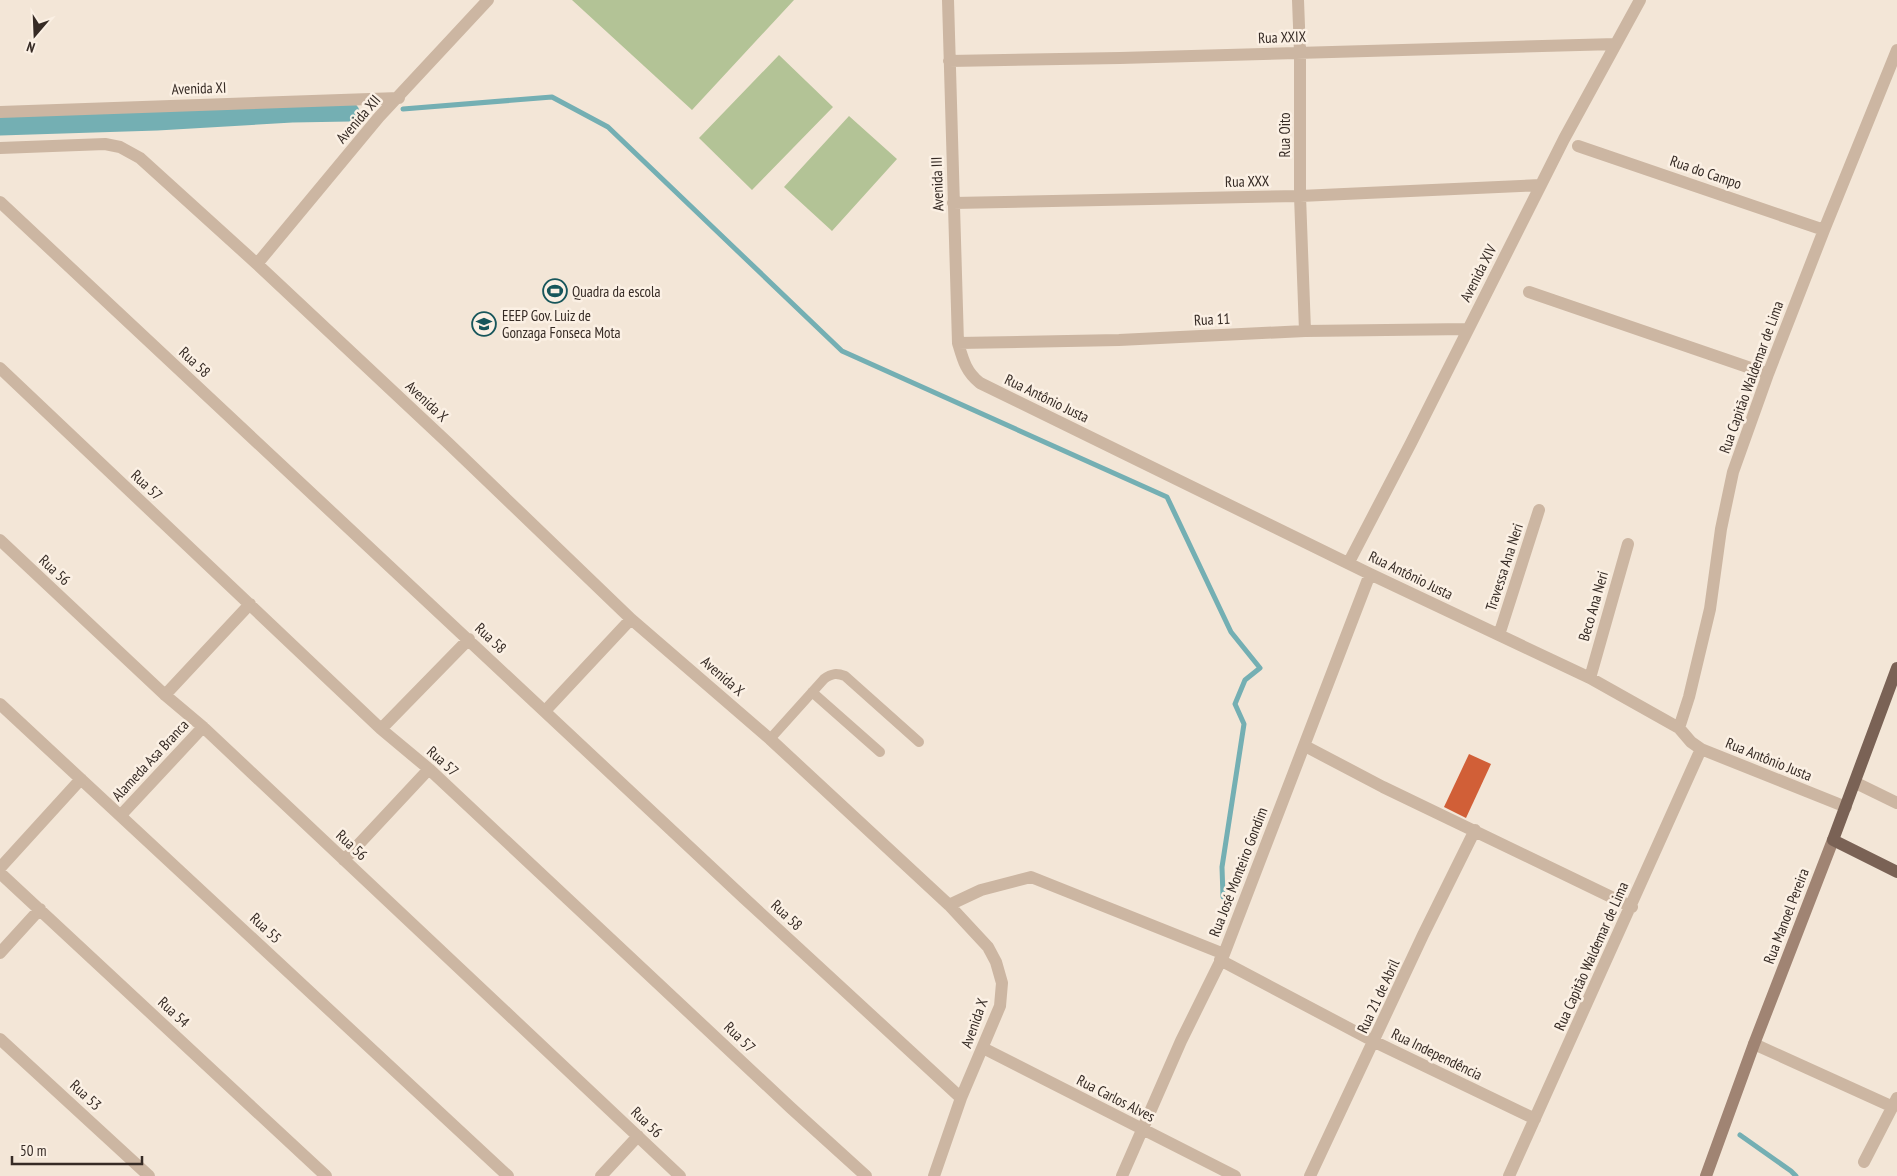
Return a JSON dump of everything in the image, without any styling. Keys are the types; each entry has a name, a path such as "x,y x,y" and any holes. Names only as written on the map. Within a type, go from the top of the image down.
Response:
{"main road":[{"name":"Rua Manoel Pereira","path":"1833,840 1897,668"},
{"path":"1833,840 1897,872"}],"street":[{"name":"Avenida XII","path":"257,264 379,117 399,98 488,0"},
{"name":"Avenida III","path":"948,0 958,342 965,366"},
{"name":"Rua Oito","path":"1298,0 1300,196 1305,331"},
{"name":"Avenida XIV","path":"1349,562 1564,139 1640,0"},
{"name":"Rua XXIX","path":"949,61 1616,44"},
{"name":"Rua Capitão Waldemar de Lima","path":"1679,728 1691,689 1710,609 1721,529 1733,472 1768,374 1897,50"},
{"name":"Avenida XI","path":"0,112 399,98"},
{"path":"0,148 105,144 120,147 140,158 257,264"},
{"name":"Rua do Campo","path":"1578,146 1824,230"},
{"name":"Rua XXX","path":"954,203 1300,196 1541,185"},
{"name":"Rua 58","path":"0,202 961,1098"},
{"name":"Avenida X","path":"257,264 448,443 631,619 770,739 949,905 988,947 996,962 1002,983 1000,1006 961,1098 934,1176"},
{"path":"1529,292 1768,374"},
{"name":"Rua 11","path":"958,342 1119,340 1305,331 1468,329"},
{"name":"Rua Antônio Justa","path":"965,366 971,376 980,383 1349,562 1370,574 1590,678 1679,728 1701,750 1846,807"},
{"name":"Rua 57","path":"0,368 381,729 429,770 866,1176"},
{"name":"Travessa Ana Neri","path":"1499,635 1539,510"},
{"name":"Rua 56","path":"0,540 165,695 203,727 680,1176"},
{"name":"Beco Ana Neri","path":"1590,678 1628,544"},
{"name":"Rua José Monteiro Gondim","path":"1122,1176 1181,1041 1222,957 1370,574"},
{"path":"165,695 250,604"},
{"path":"545,711 631,619"},
{"path":"381,729 469,639"},
{"name":"Rua 55","path":"0,704 508,1176"},
{"name":"Alameda Asa Branca","path":"121,815 203,727"},
{"path":"1305,746 1383,787 1632,907"},
{"name":"Rua Capitão Waldemar de Lima","path":"1509,1176 1632,907 1701,750"},
{"path":"344,860 429,770"},
{"path":"0,868 81,779"},
{"path":"1856,782 1897,803"},
{"name":"Rua 21 de Abril","path":"1310,1176 1475,830"},
{"name":"Rua Manoel Pereira","path":"1706,1176 1754,1044 1833,840"},
{"name":"Rua 54","path":"0,873 326,1176"},
{"name":"Rua Independência","path":"949,905 981,890 1031,877 1222,957 1375,1042 1535,1119"},
{"path":"0,953 40,909"},
{"name":"Rua 53","path":"0,1039 149,1176"},
{"path":"1754,1044 1895,1103 1864,1162"},
{"name":"Rua Carlos Alves","path":"983,1048 1235,1176"},
{"path":"601,1176 638,1136"}],"lane":[{"path":"770,739 812,692 830,675 837,674 845,676 918,742"},
{"path":"812,692 880,752"}],"green space":[{"path":"572,0 794,0 692,110"},
{"path":"779,55 833,107 752,190 699,138"},
{"path":"849,116 897,159 832,231 784,187"}],"building":[{"path":"1469,754 1491,764 1466,818 1444,807"}],"waterway":[{"path":"403,109 552,97 608,127 842,351 1167,497 1231,632 1260,668 1245,680 1235,704 1244,724 1222,867 1223,897"},
{"path":"0,126 350,112"},
{"path":"1740,1135 1796,1176"}],"place":[{"name":"Quadra da escola","path":"555,291"},
{"name":"EEEP Gov. Luiz de Gonzaga Fonseca Mota","path":"484,324"}]}
